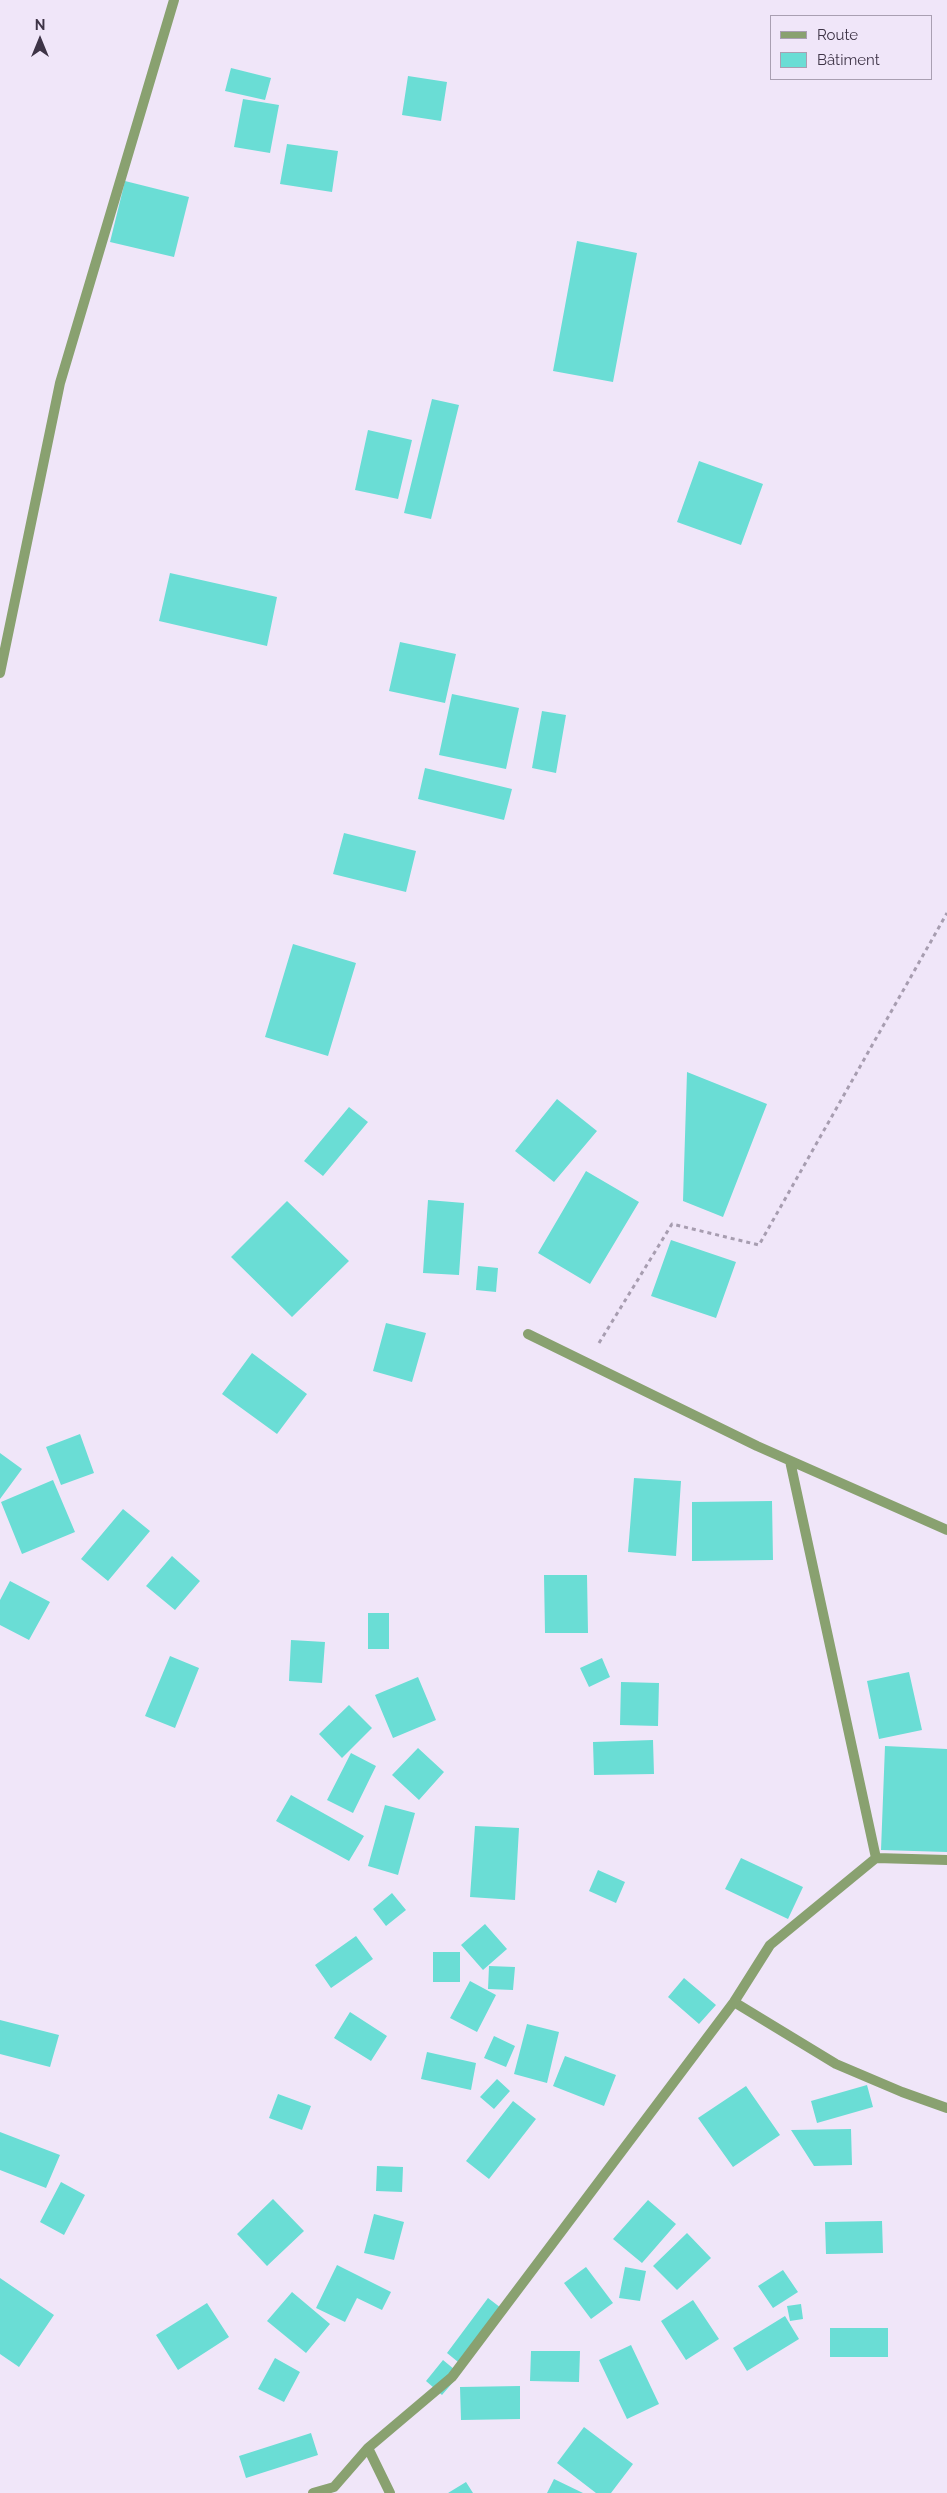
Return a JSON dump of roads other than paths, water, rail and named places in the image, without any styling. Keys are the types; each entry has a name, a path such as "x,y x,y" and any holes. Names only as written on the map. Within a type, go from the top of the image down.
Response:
{"street":[{"path":"0,673 60,382 174,0"},
{"path":"528,1334 790,1460 947,1530"},
{"path":"790,1460 876,1858"},
{"path":"313,2493 334,2487 368,2448 452,2377 734,2002 770,1945 876,1858 947,1860"},
{"path":"734,2002 836,2064 902,2092 947,2108"},
{"path":"368,2448 390,2493"}]}
